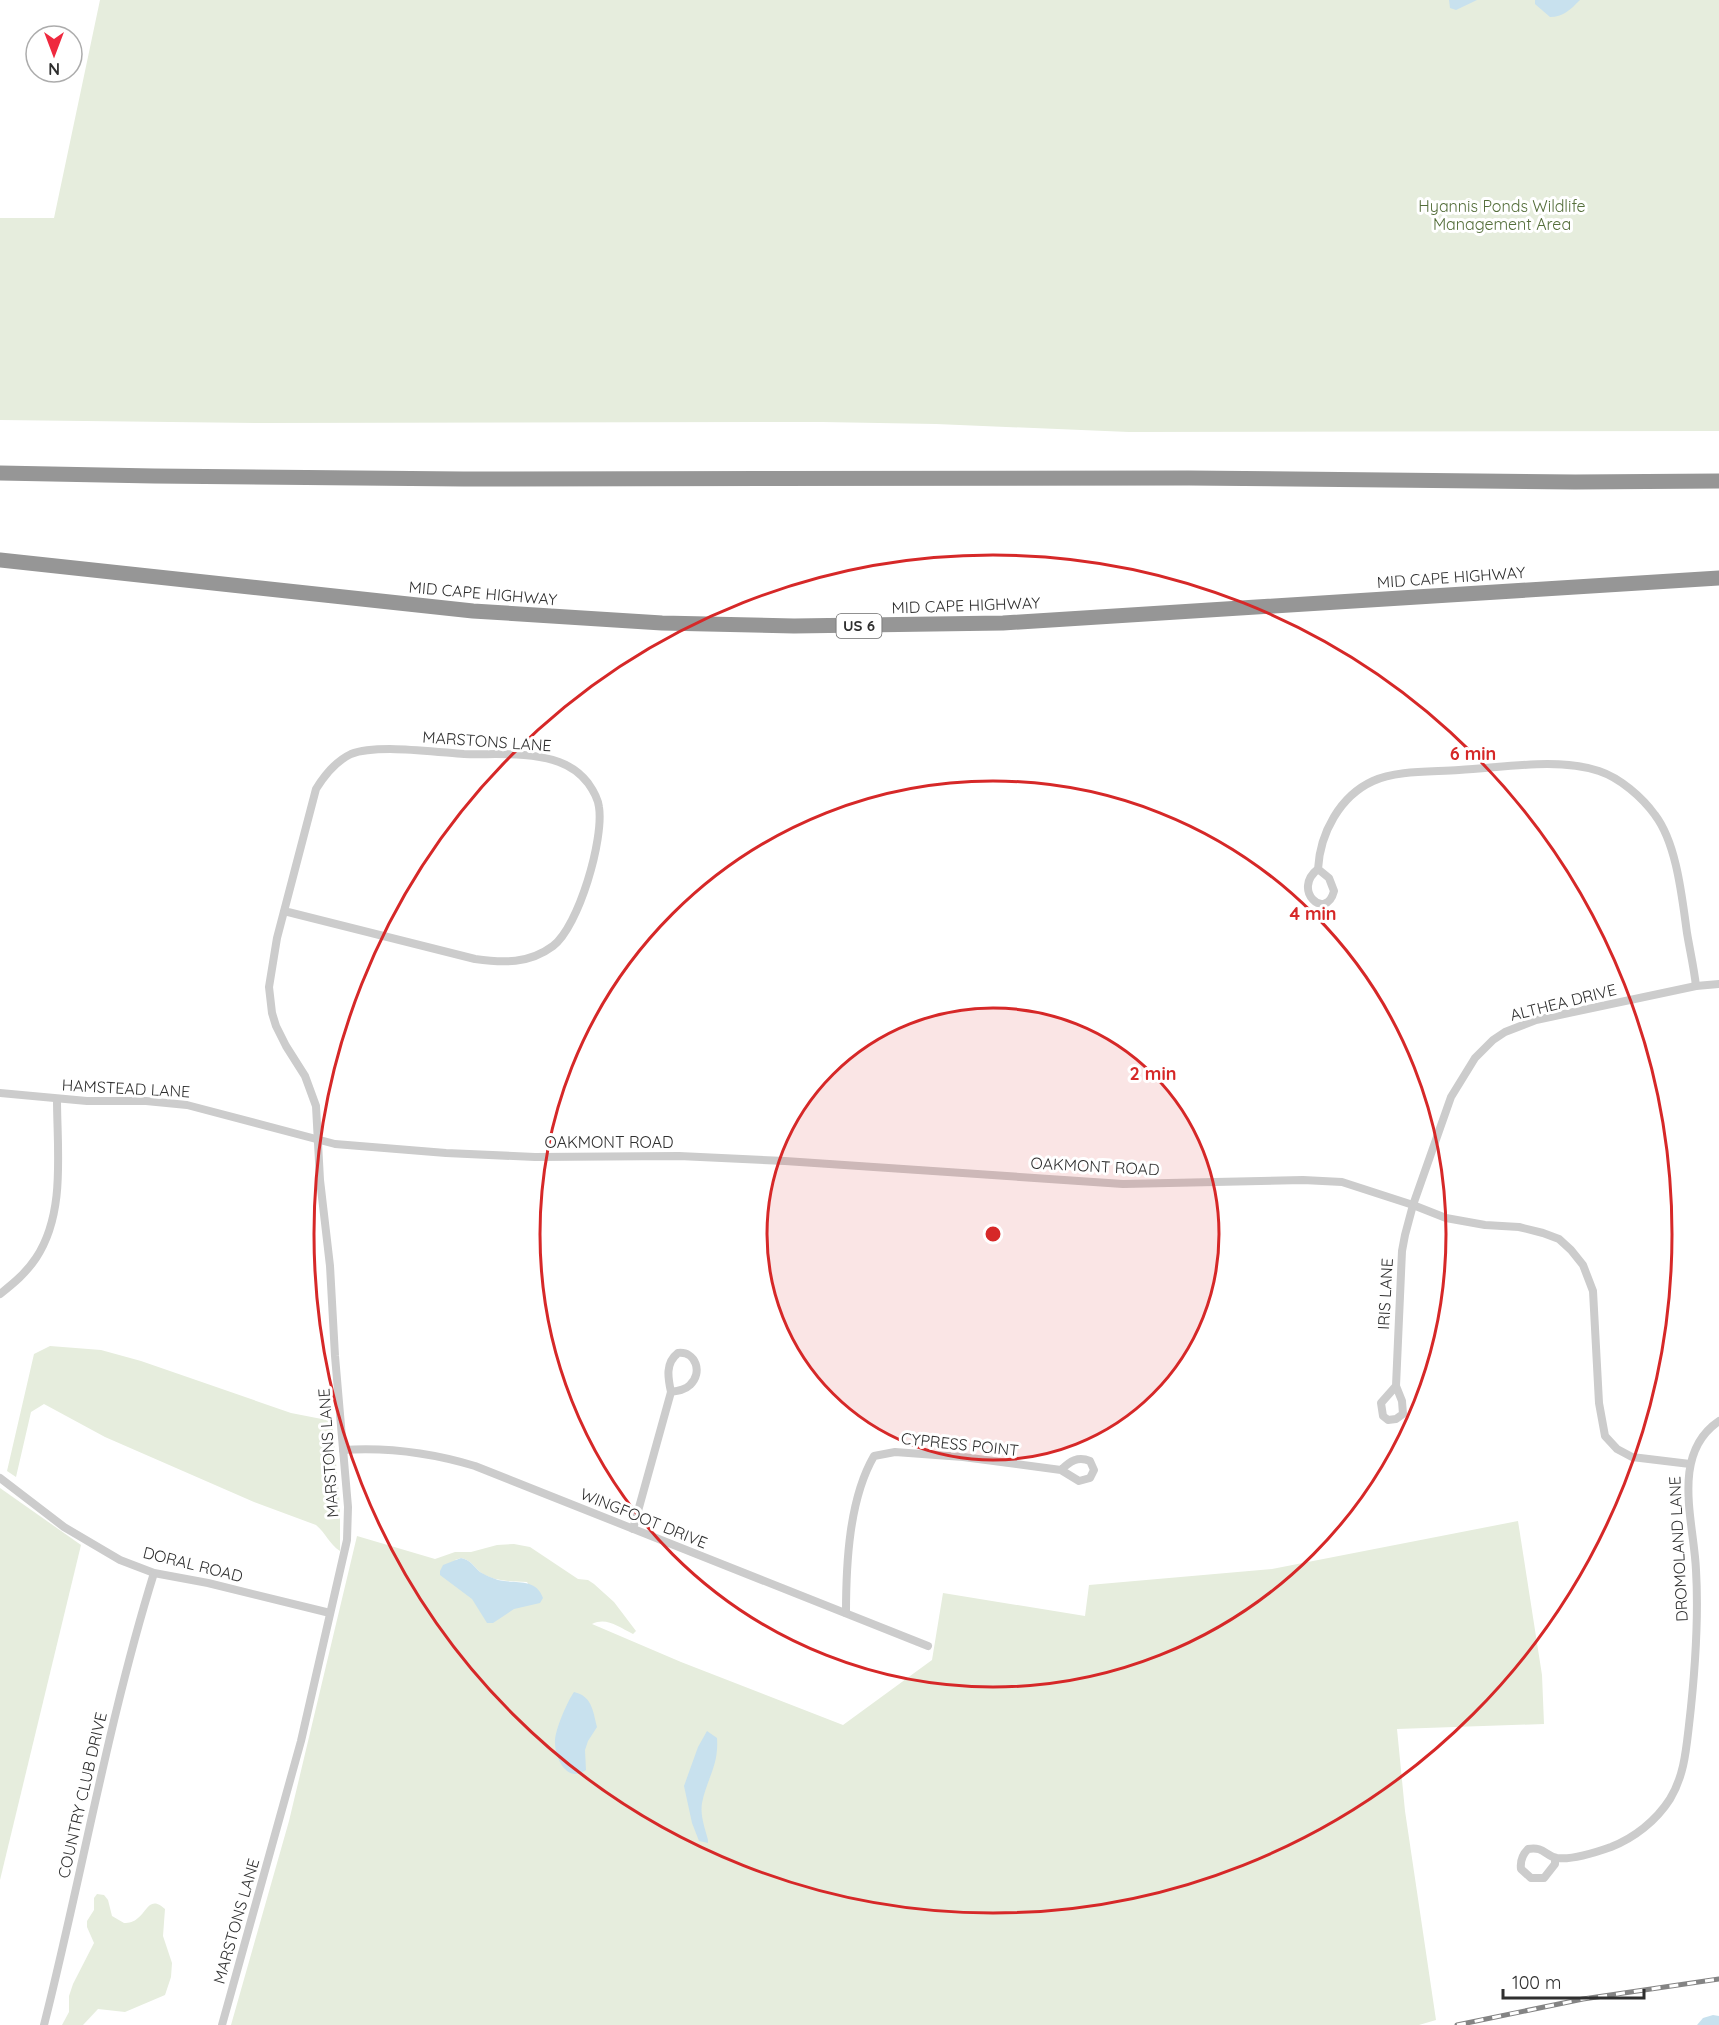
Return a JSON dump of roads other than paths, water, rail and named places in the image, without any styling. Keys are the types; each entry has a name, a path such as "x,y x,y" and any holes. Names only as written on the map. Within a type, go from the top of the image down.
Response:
{"highway":[{"path":"0,473 154,477 463,479 1189,478 1575,482 1719,481"},
{"name":"MID CAPE HIGHWAY","path":"0,560 473,611 662,623 794,626 1003,623 1719,578"}],"street":[{"name":"MARSTONS LANE","path":"222,2025 294,1769 348,1526 316,1106 312,1091 283,1040 272,1013 269,987 284,912 316,789 324,776 351,754 402,751 542,758 560,762 575,771 595,793 599,805 600,823 576,913 570,926 554,945 533,957 506,963 475,959 284,912"},
{"path":"1318,869 1322,843 1335,815 1361,788 1383,777 1535,765 1585,767 1601,771 1614,777 1646,804 1662,826 1680,883 1696,986"},
{"name":"ALTHEA DRIVE","path":"1413,1205 1451,1097 1475,1058 1493,1040 1505,1032 1536,1020 1696,986 1719,984"},
{"name":"HAMSTEAD LANE","path":"0,1093 57,1099 187,1105 318,1140"},
{"path":"0,1294 29,1268 37,1257 49,1229 57,1189 57,1099"},
{"name":"OAKMONT ROAD","path":"318,1140 362,1147 499,1156 679,1156 1123,1184 1323,1180 1354,1185 1446,1218 1493,1226 1519,1227 1559,1239 1583,1265 1593,1291 1599,1403 1605,1436 1617,1449 1632,1457 1690,1464"},
{"name":"IRIS LANE","path":"1396,1386 1402,1251 1413,1205"},
{"path":"633,1529 671,1392 668,1376 670,1362 678,1353 689,1355 695,1363 697,1371 695,1378 684,1389 671,1392"},
{"name":"DROMOLAND LANE","path":"1555,1858 1598,1852 1641,1830 1671,1798 1682,1773 1692,1700 1696,1640 1696,1571 1688,1490 1690,1464 1701,1438 1719,1421"},
{"name":"WINGFOOT DRIVE","path":"343,1450 379,1448 405,1450 461,1461 928,1646"},
{"name":"CYPRESS POINT","path":"846,1613 851,1538 856,1506 865,1473 874,1456 895,1452 931,1454 1061,1470"},
{"name":"DORAL ROAD","path":"0,1478 88,1542 120,1560 154,1573 208,1583 330,1613"},
{"name":"COUNTRY CLUB DRIVE","path":"44,2025 119,1698 154,1573"}],"water":[{"path":"1449,0 1477,0 1456,10 1450,8"},
{"path":"1535,0 1580,0 1559,16 1550,17 1535,4"},
{"path":"461,1558 470,1562 480,1572 498,1580 530,1584 540,1591 543,1598 540,1603 514,1609 493,1623 487,1623 472,1599 440,1575 443,1565"},
{"path":"574,1692 588,1701 597,1727 585,1750 586,1770 573,1774 559,1761 555,1740 562,1715"},
{"path":"707,1731 717,1738 716,1756 702,1803 702,1817 708,1843 699,1841 692,1823 684,1786 698,1747"},
{"path":"1719,2016 1719,2025 1697,2025 1703,2018"}],"railway":[{"path":"1457,2025 1583,1999 1719,1979"}],"park label":[{"name":"Hyannis Ponds Wildlife Management Area","path":"1502,215"}]}
